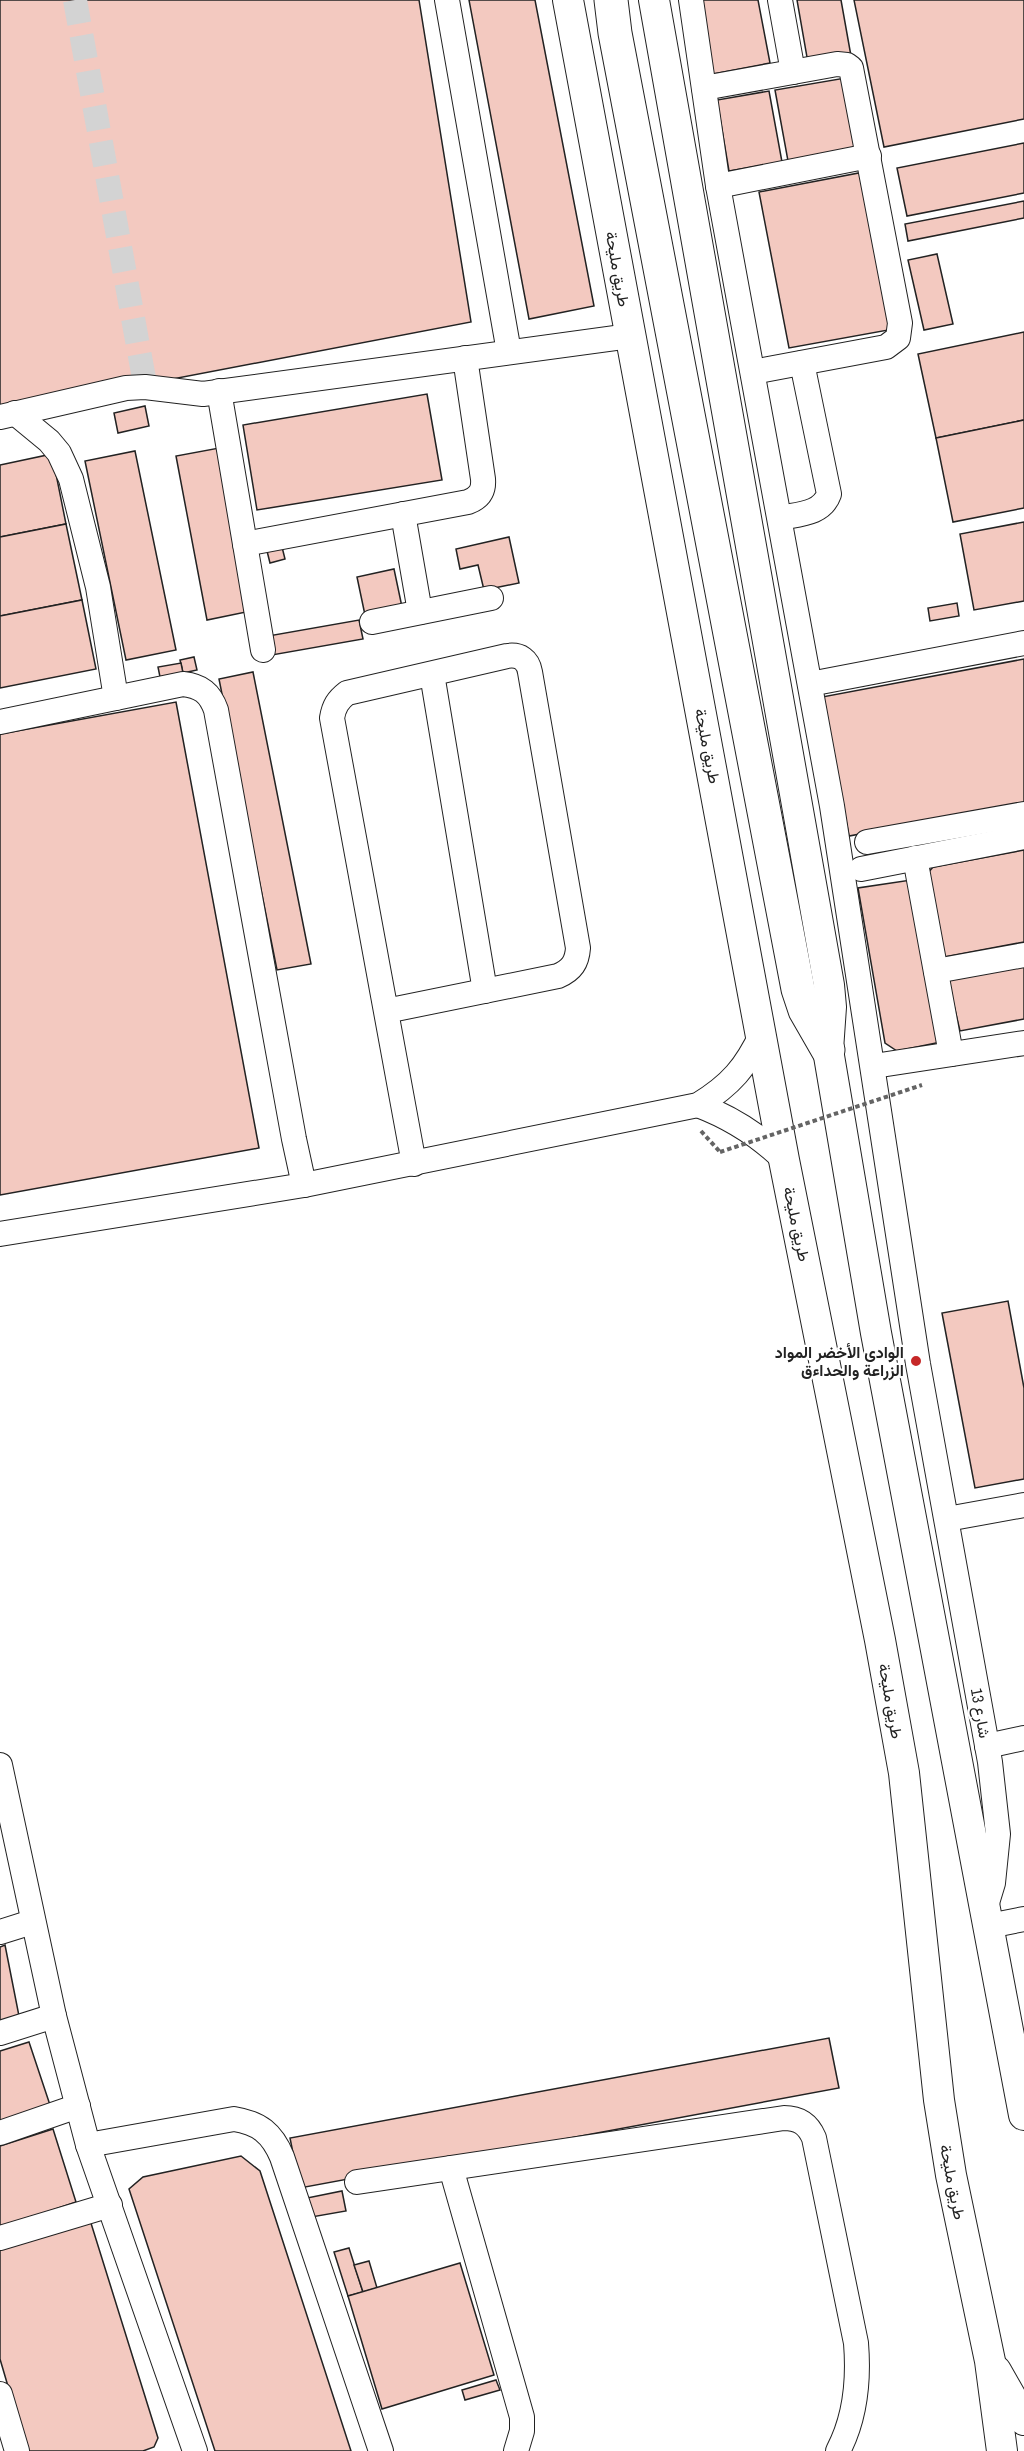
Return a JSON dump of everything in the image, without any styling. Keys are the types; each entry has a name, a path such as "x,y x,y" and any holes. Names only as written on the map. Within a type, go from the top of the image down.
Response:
{"highway":[{"path":"611,0 615,33 798,988 805,1010 828,1050"}],"main road":[{"name":"طريق مليحة","path":"568,0 762,1032 784,1160 880,1640 904,1773 939,2100 951,2175 990,2361 1002,2451"},
{"path":"654,0 829,986 831,1007 828,1050 876,1333 1024,2115"},
{"path":"990,2361 1009,2390 1024,2420"}],"street":[{"path":"447,0 509,352"},
{"name":"شارع 13","path":"691,0 718,186 832,806 874,1066 918,1364 987,1746 998,1834 987,1917"},
{"path":"780,0 793,72"},
{"path":"704,88 837,64 851,68 900,323 898,338 886,347 753,372"},
{"path":"718,186 869,156"},
{"path":"8,415 126,388 149,386 190,394 630,336"},
{"path":"245,544 474,500 482,491 483,479 465,358"},
{"path":"780,518 816,510 826,503 829,494 802,363"},
{"path":"219,391 263,650"},
{"path":"8,415 49,441 71,479 98,587 116,698"},
{"path":"403,514 420,612"},
{"path":"372,621 491,598"},
{"path":"810,684 1024,643"},
{"path":"386,1011 565,973 575,962 578,948 529,666 526,660 514,655 347,693 336,703 332,718 414,1164"},
{"path":"432,674 485,991"},
{"path":"0,722 183,684 194,685 204,690 212,699 216,710 304,1185"},
{"path":"867,842 1024,814"},
{"path":"861,869 1024,837"},
{"path":"915,858 951,1054"},
{"path":"936,971 1024,955"},
{"path":"0,1234 304,1185 698,1105 719,1092 737,1075 751,1055 762,1032"},
{"path":"874,1066 1024,1043"},
{"path":"698,1105 736,1122 769,1145 784,1160"},
{"path":"947,1519 1024,1505"},
{"path":"987,1746 1024,1738"},
{"path":"0,1765 6,1824 88,2145 195,2451"},
{"path":"987,1917 1024,1919"},
{"path":"0,1932 32,1922"},
{"path":"0,2033 54,2016"},
{"path":"0,2133 78,2106"},
{"path":"357,2182 784,2118 792,2118 806,2125 814,2138 858,2368 851,2419 838,2451"},
{"path":"88,2145 234,2119 250,2122 265,2130 276,2142 282,2157 381,2451"},
{"path":"451,2168 522,2417 522,2431 516,2451"},
{"path":"0,2238 110,2205"},
{"path":"0,2394 17,2451"}],"path":[{"path":"720,1152 922,1085"}],"building":[{"path":"0,0 419,0 471,322 0,412"},
{"path":"469,0 535,0 594,306 529,319"},
{"path":"699,0 758,0 770,63 713,74"},
{"path":"797,0 841,0 851,56 808,63"},
{"path":"854,0 1024,0 1024,119 884,147"},
{"path":"851,77 864,148 788,161 775,90"},
{"path":"769,91 782,162 729,171 717,100"},
{"path":"1024,143 1024,193 907,216 897,168"},
{"path":"864,172 894,329 789,348 759,192"},
{"path":"1024,201 1024,218 908,241 905,224"},
{"path":"937,254 953,324 924,330 908,260"},
{"path":"1024,332 1024,420 936,438 918,354"},
{"path":"427,394 442,480 257,510 243,425"},
{"path":"145,406 149,426 118,433 114,413"},
{"path":"1024,420 1024,508 953,522 936,438"},
{"path":"219,448 251,611 207,620 176,456"},
{"path":"135,451 176,650 126,660 85,461"},
{"path":"52,454 66,524 0,537 0,465"},
{"path":"1024,522 1024,601 974,610 960,534"},
{"path":"66,524 82,600 0,616 0,537"},
{"path":"509,537 519,583 484,590 478,565 460,569 456,549"},
{"path":"281,543 285,559 270,563 266,547"},
{"path":"394,569 402,607 365,615 357,577"},
{"path":"82,600 96,669 0,688 0,616"},
{"path":"957,603 959,616 930,621 928,608"},
{"path":"359,620 363,639 272,655 268,636"},
{"path":"194,657 197,670 183,673 180,660"},
{"path":"1024,659 1024,803 849,836 822,697"},
{"path":"181,663 183,673 160,677 158,667"},
{"path":"253,672 311,964 277,970 219,679"},
{"path":"176,702 259,1148 0,1195 0,734"},
{"path":"1024,850 1024,942 944,957 928,873 933,867"},
{"path":"911,880 941,1042 897,1051 885,1043 858,888"},
{"path":"1024,966 1024,1019 960,1031 948,980"},
{"path":"1008,1301 1024,1388 1024,1479 975,1488 942,1313"},
{"path":"5,1945 20,2021 0,2027 0,1947"},
{"path":"829,2038 839,2088 300,2188 290,2138"},
{"path":"29,2042 53,2114 0,2130 0,2051"},
{"path":"53,2129 76,2202 0,2228 0,2146"},
{"path":"241,2156 260,2171 351,2451 215,2451 129,2189 143,2177"},
{"path":"342,2191 346,2211 306,2218 302,2199"},
{"path":"90,2220 158,2438 154,2447 143,2451 27,2451 0,2359 0,2249"},
{"path":"349,2248 363,2292 348,2296 334,2252"},
{"path":"369,2261 377,2288 363,2292 354,2265"},
{"path":"460,2263 494,2375 382,2409 348,2296"},
{"path":"496,2380 500,2390 465,2400 462,2390"}],"tunnel":[{"path":"75,0 145,384"}],"place":[{"name":"الوادى الأخضر المواد الزراعة والحداءق","path":"916,1361"}]}
